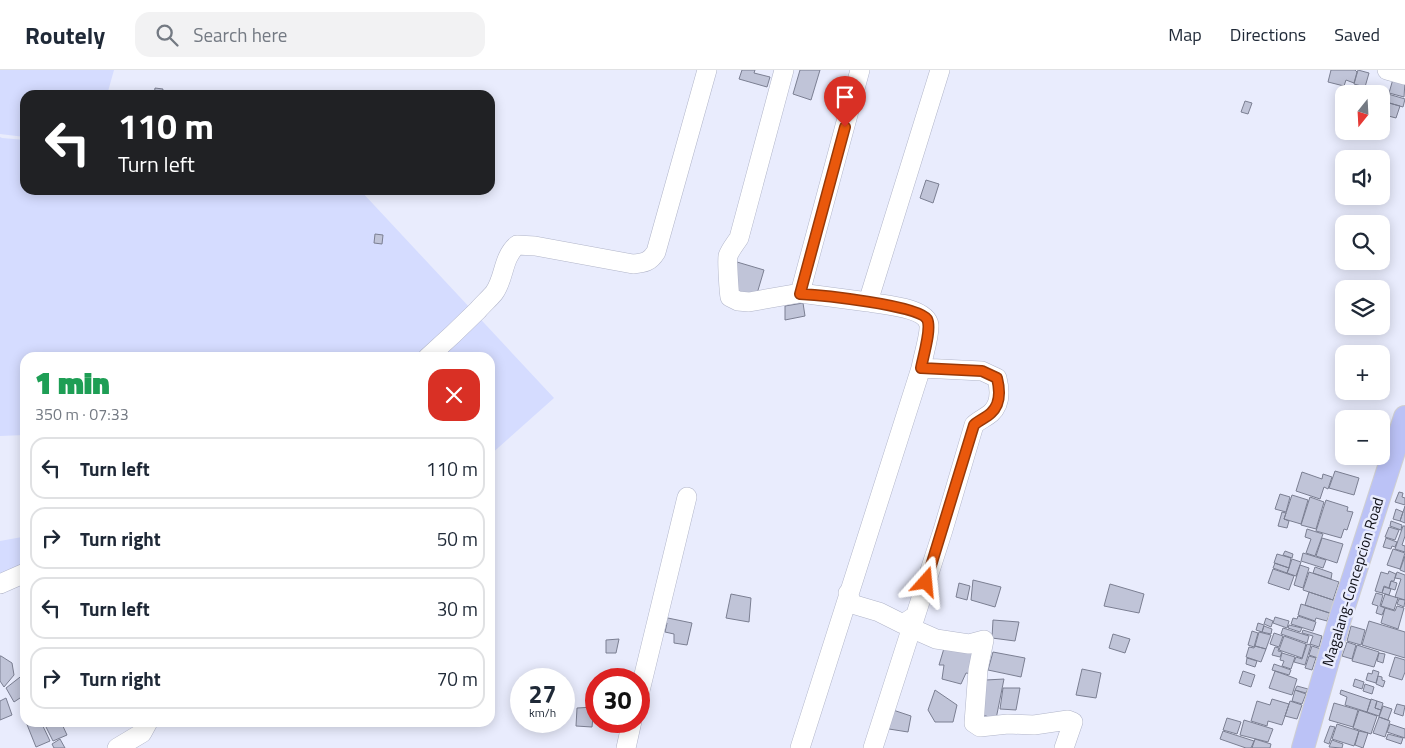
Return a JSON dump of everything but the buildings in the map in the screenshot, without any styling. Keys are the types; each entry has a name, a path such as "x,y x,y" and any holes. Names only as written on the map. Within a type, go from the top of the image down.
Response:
{"main road":[{"name":"Magalang-Concepcion Road","path":"1302,748 1340,619 1405,417"}],"street":[{"path":"434,352 458,330 494,292 506,259 511,250 517,245 534,246 633,264 652,260 656,252 707,70"},
{"path":"784,70 739,238 728,258 728,290 730,297 738,301 749,302 800,294 868,302 913,310 923,315 929,327 921,368 800,748"},
{"path":"800,294 860,70"},
{"path":"868,302 940,70"},
{"path":"1388,70 1405,75"},
{"path":"873,748 974,425 978,420 990,414 997,406 1000,389 997,378 982,371 921,368"},
{"path":"646,668 687,497"},
{"path":"0,584 20,575"},
{"path":"848,594 852,604 879,612 904,624 913,622"},
{"path":"913,622 936,640 969,644 984,640 978,670 974,723 980,726 1034,725 1068,720 1073,722 1064,748"},
{"path":"117,748 142,733 145,727"},
{"path":"626,748 629,733"}],"shaded area":[{"path":"0,70 114,70 108,90 20,90 20,136 0,134"},
{"path":"0,137 20,140 20,195 365,195 554,398 495,451 495,352 20,352 20,435 0,436"},
{"path":"20,537 20,574 0,583 0,541"}],"route":[{"path":"845,127 800,294 813,294 913,310 923,315 929,327 921,368 982,371 997,378 1000,389 997,406 990,414 978,420 974,425 926,582"}]}
